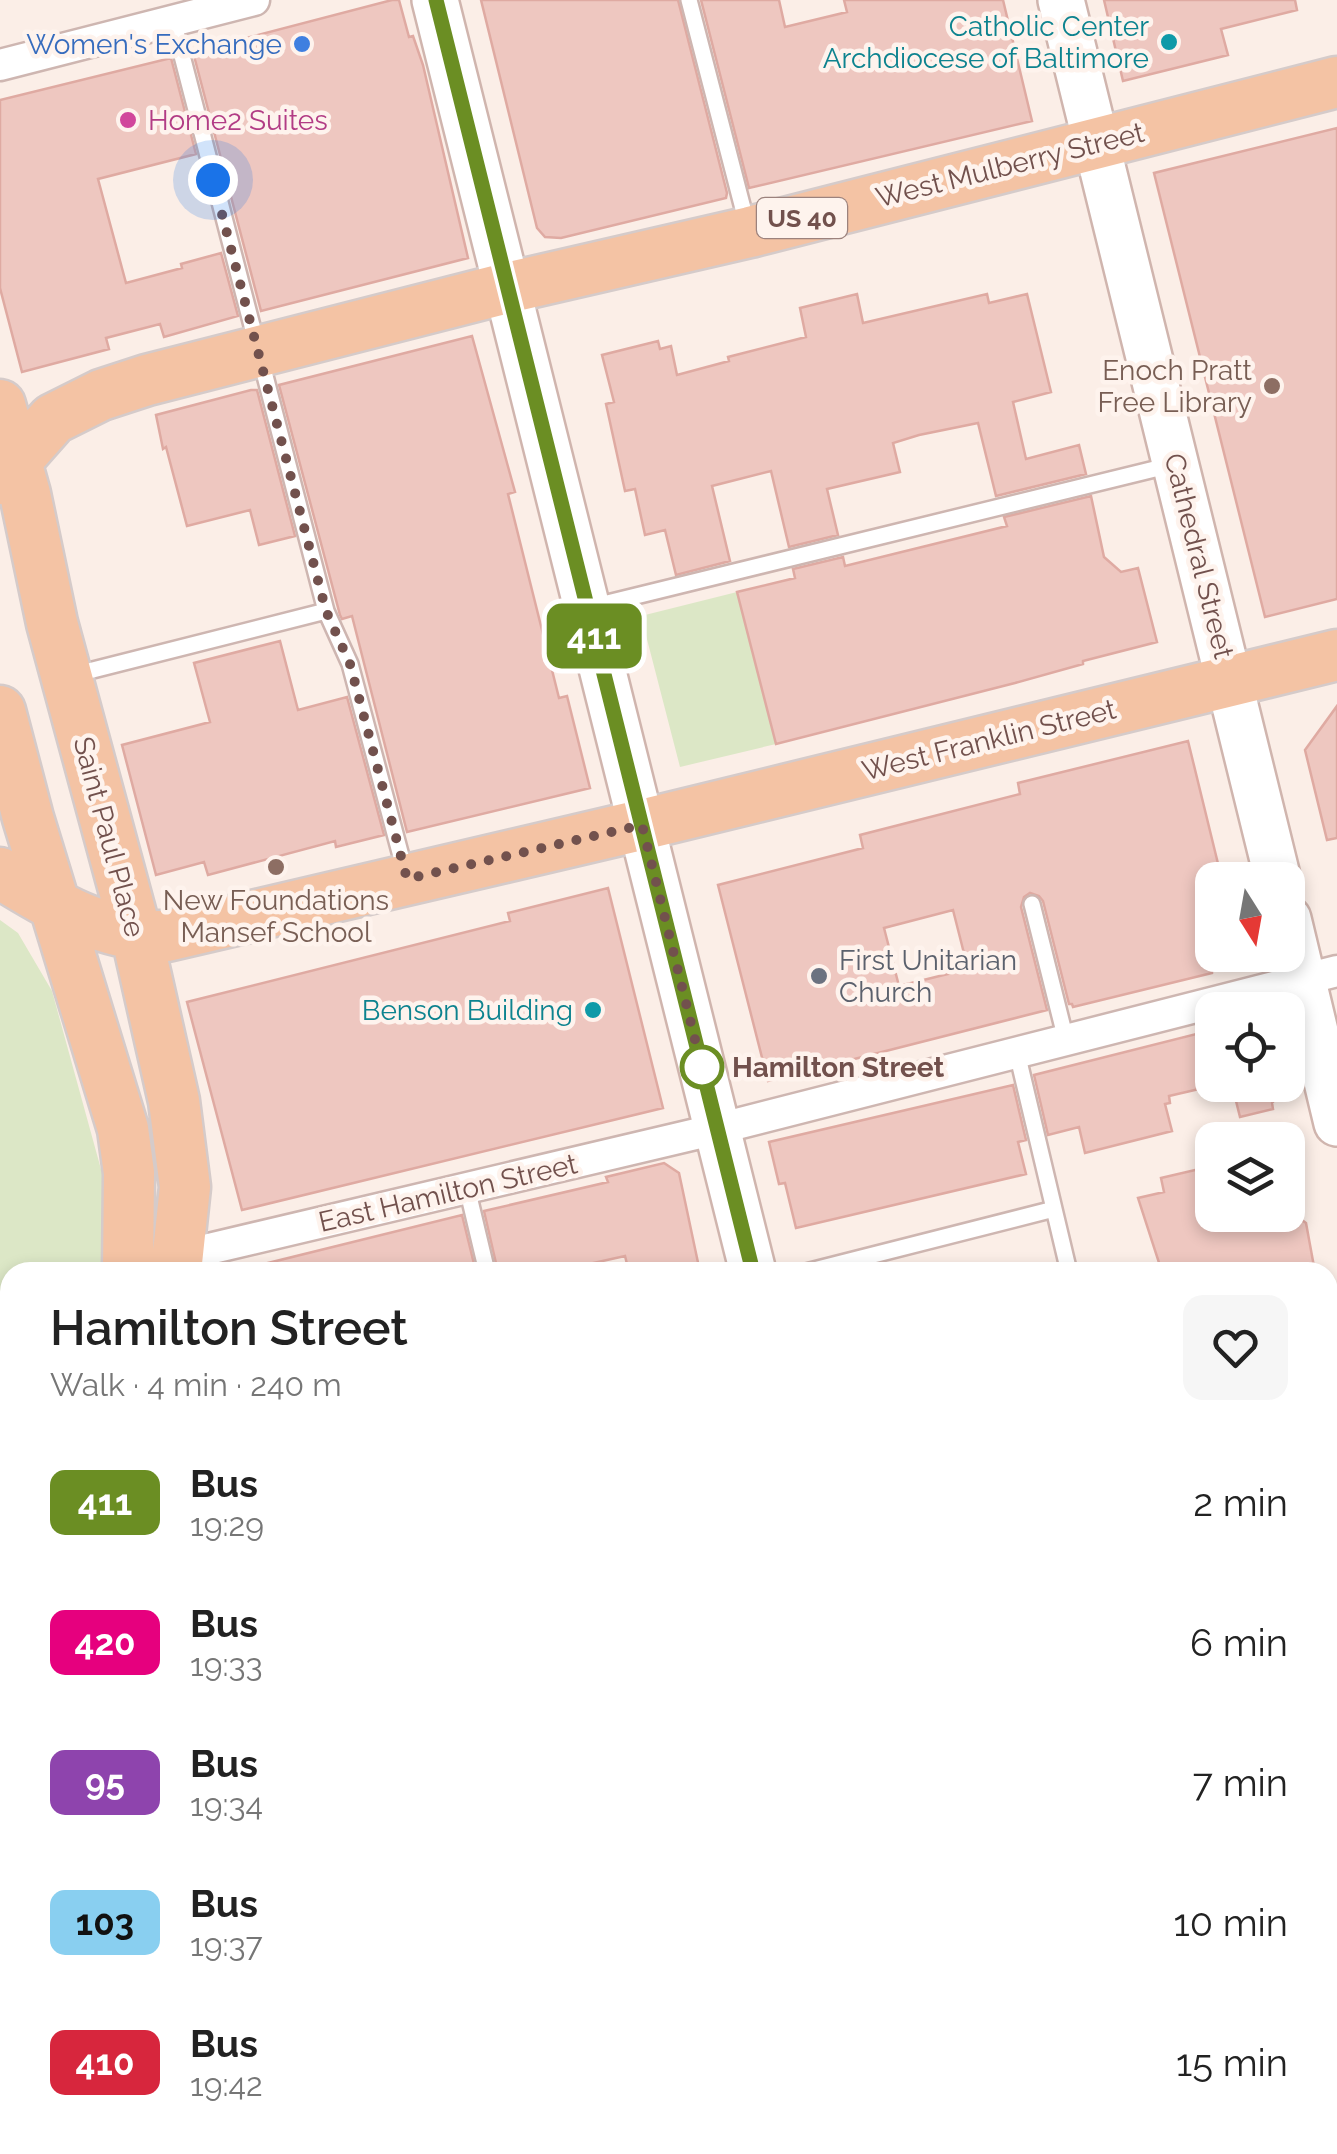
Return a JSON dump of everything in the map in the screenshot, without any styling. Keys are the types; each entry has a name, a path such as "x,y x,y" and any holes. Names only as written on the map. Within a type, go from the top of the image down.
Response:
{"main road":[{"path":"436,0 751,1262"},
{"name":"Cathedral Street","path":"1061,0 1274,862"},
{"name":"West Mulberry Street","path":"507,288 750,232 1337,82"},
{"name":"US 40","path":"7,470 53,418 74,406 147,380 507,288"},
{"name":"Saint Paul Place","path":"0,405 7,470 137,937 180,1138 185,1187 177,1262"},
{"path":"0,559 24,581 52,623"},
{"name":"West Franklin Street","path":"137,937 167,936 642,825 1337,655"},
{"path":"0,711 123,1129 131,1219 129,1262"},
{"path":"0,873 56,908 137,937"},
{"path":"1305,949 1320,976 1337,1123"}],"street":[{"path":"0,65 254,0"},
{"name":"East Hamilton Street","path":"185,1262 1320,976"}],"lane":[{"path":"689,0 750,232"},
{"path":"174,21 326,611 350,664 407,879"},
{"path":"587,608 1176,464"},
{"path":"66,676 326,611"},
{"path":"1032,904 1066,1040"},
{"path":"1017,1053 1067,1262"},
{"path":"467,1188 485,1262"},
{"path":"845,1262 1054,1209"}],"green space":[{"path":"737,592 776,744 680,767 641,616"},
{"path":"0,920 18,933 52,991 110,1202 109,1262 0,1262"}],"building":[{"path":"399,0 409,37 413,36 423,65 468,258 261,311 193,52"},
{"path":"481,0 678,0 726,198 561,238 545,237 537,228"},
{"path":"701,0 779,0 785,27 847,12 844,0 1003,0 1032,121 749,188"},
{"name":"Catholic Center Archdiocese of Baltimore","path":"1104,0 1295,0 1297,10 1221,29 1228,55 1123,81"},
{"path":"171,58 196,154 98,179 126,283 221,253 238,316 164,337 160,324 106,338 109,349 22,372 0,288 0,100"},
{"name":"Enoch Pratt Free Library","path":"1337,128 1337,599 1265,617 1154,173"},
{"path":"857,294 863,323 987,294 989,303 1027,294 1051,392 1013,402 1026,459 1079,445 1086,474 996,496 978,423 919,435 893,443 900,472 827,489 838,535 789,547 771,471 712,486 730,561 676,575 665,530 645,535 635,489 625,491 606,404 614,402 602,355 658,341 660,349 671,346 677,375 806,337 800,308"},
{"path":"472,336 515,492 508,494 559,698 567,696 590,788 407,832 352,616 342,619 340,615 279,385"},
{"path":"257,390 295,536 259,545 250,510 187,526 156,415"},
{"path":"1091,496 1104,557 1121,572 1138,568 1157,642 776,744 737,592 795,578 793,569 843,557 845,566 1007,526 1004,517"},
{"path":"280,641 298,710 347,697 384,835 336,847 335,841 208,875 204,862 156,875 122,745 210,722 194,663"},
{"path":"1337,706 1337,838 1327,840 1305,750"},
{"path":"1188,741 1218,862 1195,862 1195,972 1212,973 1073,1007 1069,1004 1043,901 1030,893 1021,907 1047,1010 768,1081 718,885 863,848 860,835 1020,794 1018,783","holes":["953,910 968,969 899,986 884,928"]},
{"path":"608,888 663,1108 242,1210 187,1002 510,921 508,913"},
{"path":"1195,1034 1195,1090 1169,1096 1170,1103 1165,1104 1172,1131 1085,1153 1079,1127 1048,1135 1034,1075"},
{"path":"1013,1085 1026,1140 1018,1142 1026,1174 796,1228 785,1183 779,1184 769,1142"},
{"path":"1236,1102 1273,1102 1273,1109 1240,1117"},
{"path":"664,1163 679,1173 698,1262 626,1262 625,1256 598,1262 496,1262 484,1211 608,1182 606,1177"},
{"path":"1195,1170 1195,1232 1305,1232 1305,1222 1313,1262 1159,1262 1138,1198 1164,1192 1161,1178"},
{"path":"462,1215 474,1262 272,1262"}],"bus line":[{"name":"411","path":"436,0 751,1262"}],"place":[{"name":"Catholic Center Archdiocese of Baltimore","path":"1169,42"},
{"name":"Women's Exchange","path":"302,44"},
{"name":"Home2 Suites","path":"128,120"},
{"name":"Enoch Pratt Free Library","path":"1272,386"},
{"name":"New Foundations Mansef School","path":"276,867"},
{"name":"First Unitarian Church","path":"819,976"},
{"name":"Benson Building","path":"593,1010"},
{"name":"Hamilton Street","path":"702,1067"}],"route":[{"path":"213,180 326,611 350,664 407,879 642,825 703,1072 702,1067"}]}
